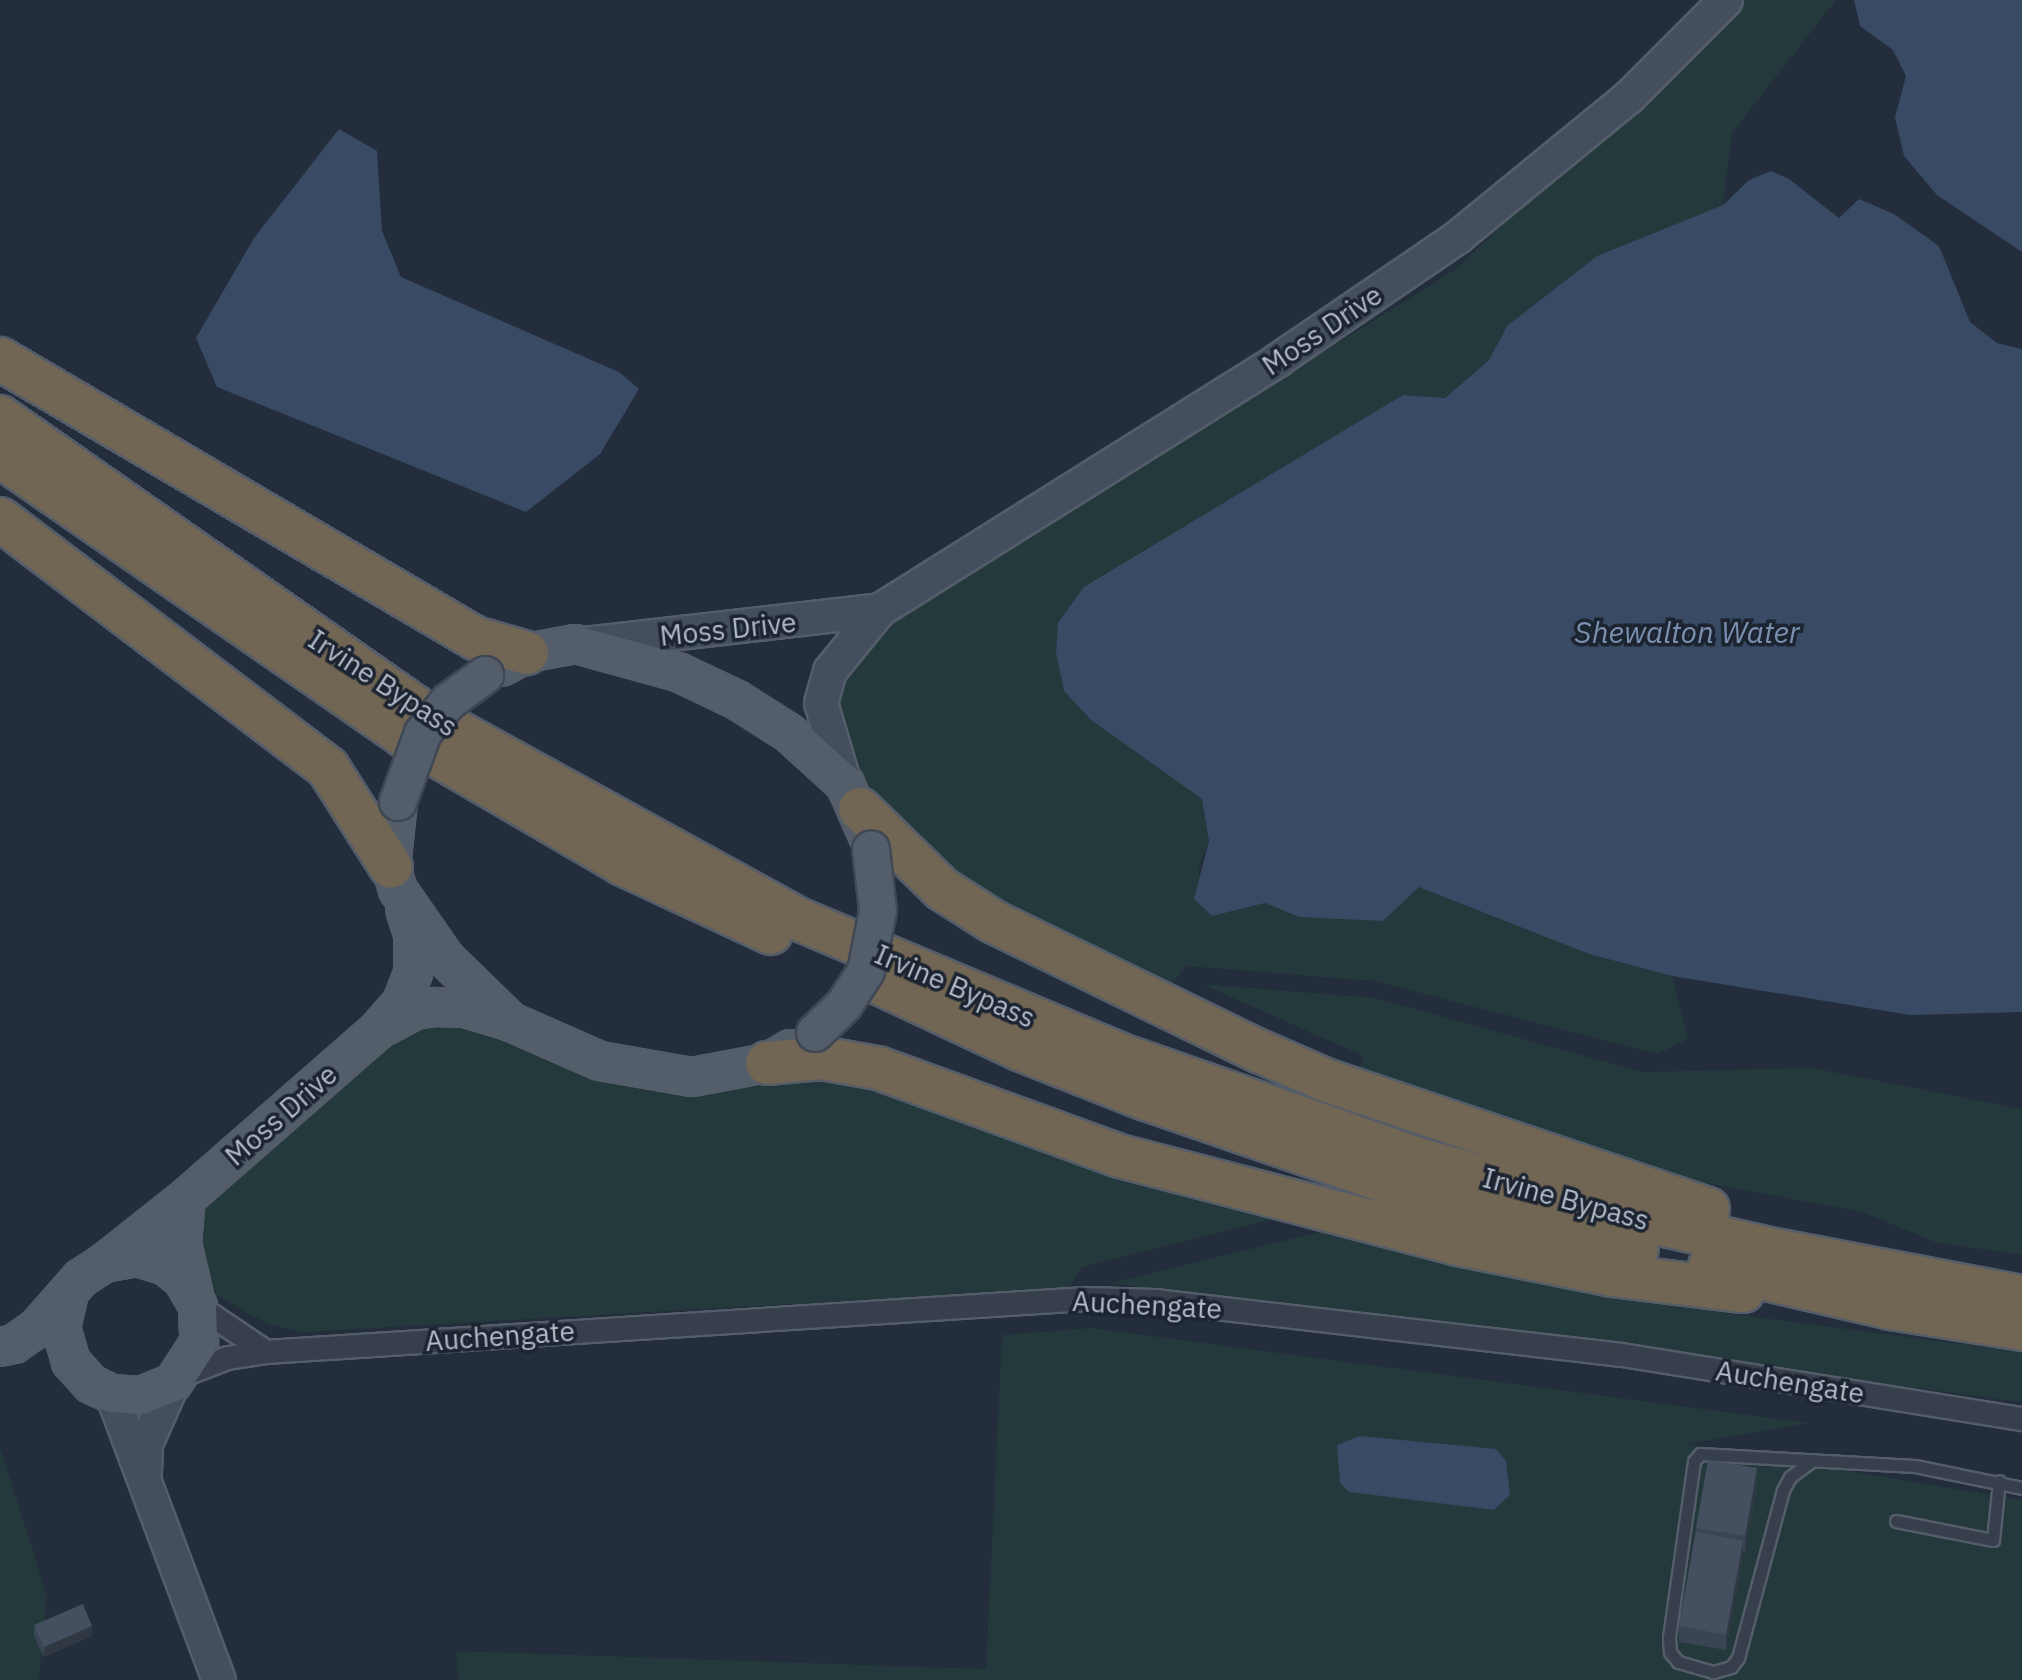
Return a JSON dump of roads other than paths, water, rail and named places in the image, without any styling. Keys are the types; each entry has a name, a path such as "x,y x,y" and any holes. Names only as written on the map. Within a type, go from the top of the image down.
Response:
{"highway":[{"path":"0,359 475,638 527,653"},
{"name":"Irvine Bypass","path":"0,417 425,714 798,919 1127,1057 1415,1158 1594,1209 1765,1248 2022,1296"},
{"name":"Irvine Bypass","path":"0,456 404,736 623,864 1019,1049 1416,1192 1891,1308 2022,1329"},
{"path":"0,519 328,768 394,878"},
{"path":"852,796 942,889 994,922 1328,1081 1672,1198 2022,1296"},
{"path":"767,1063 821,1058 878,1068 1120,1156 1457,1244 1612,1275 1891,1308"}],"main road":[{"name":"Moss Drive","path":"852,796 821,703 830,671 880,610 1278,360 1458,237 1629,97 1726,0"},
{"name":"Moss Drive","path":"575,644 880,610"},
{"path":"575,644 678,672 737,700 789,733 852,796 871,849 878,911 866,971 844,1005 815,1033 767,1063 692,1077 644,1071 600,1061 511,1022 446,959 394,878 398,802 423,733 448,702 485,675 527,653 575,644"},
{"name":"Moss Drive","path":"104,1263 186,1198 377,1031 402,1002 413,973 413,934 394,878"},
{"name":"Moss Drive","path":"377,1031 415,1010 435,1007 465,1008 511,1022"},
{"path":"145,1483 146,1444 177,1379 199,1343 197,1303 182,1243 186,1198"},
{"path":"177,1379 141,1396 101,1389 7,1346 68,1297 81,1278 104,1263 137,1257 166,1266 197,1303"},
{"path":"68,1297 63,1341 71,1362 101,1389 145,1483 219,1680"}],"street":[{"name":"Auchengate","path":"177,1379 228,1358 266,1352 712,1320 1086,1299 1155,1301 1622,1355 2022,1419"},
{"path":"197,1303 266,1352"}],"lane":[{"path":"1810,1462 1790,1477 1783,1490 1738,1658 1731,1667 1713,1672 1678,1662 1670,1652 1669,1637 1694,1461 1700,1454 1915,1466 2022,1488"},
{"path":"1896,1521 1993,1540 1999,1481"}],"water":[{"path":"1854,0 2022,0 2022,252 1937,195 1904,156 1895,117 1906,76 1893,50 1860,26"},
{"path":"339,129 377,151 382,231 401,277 619,372 639,389 600,454 526,512 217,387 196,338 254,238"},
{"name":"Shewalton Water","path":"1771,171 1789,179 1839,218 1859,199 1894,214 1939,246 1970,322 1997,343 2022,349 2022,1012 1910,1015 1672,976 1589,954 1419,887 1383,921 1299,917 1265,903 1212,916 1194,899 1209,841 1202,799 1091,720 1064,691 1056,652 1058,623 1084,587 1403,395 1445,398 1489,360 1507,326 1597,256 1723,205 1749,180"},
{"path":"1360,1436 1496,1449 1506,1461 1510,1495 1494,1510 1349,1492 1340,1483 1337,1445"}]}
